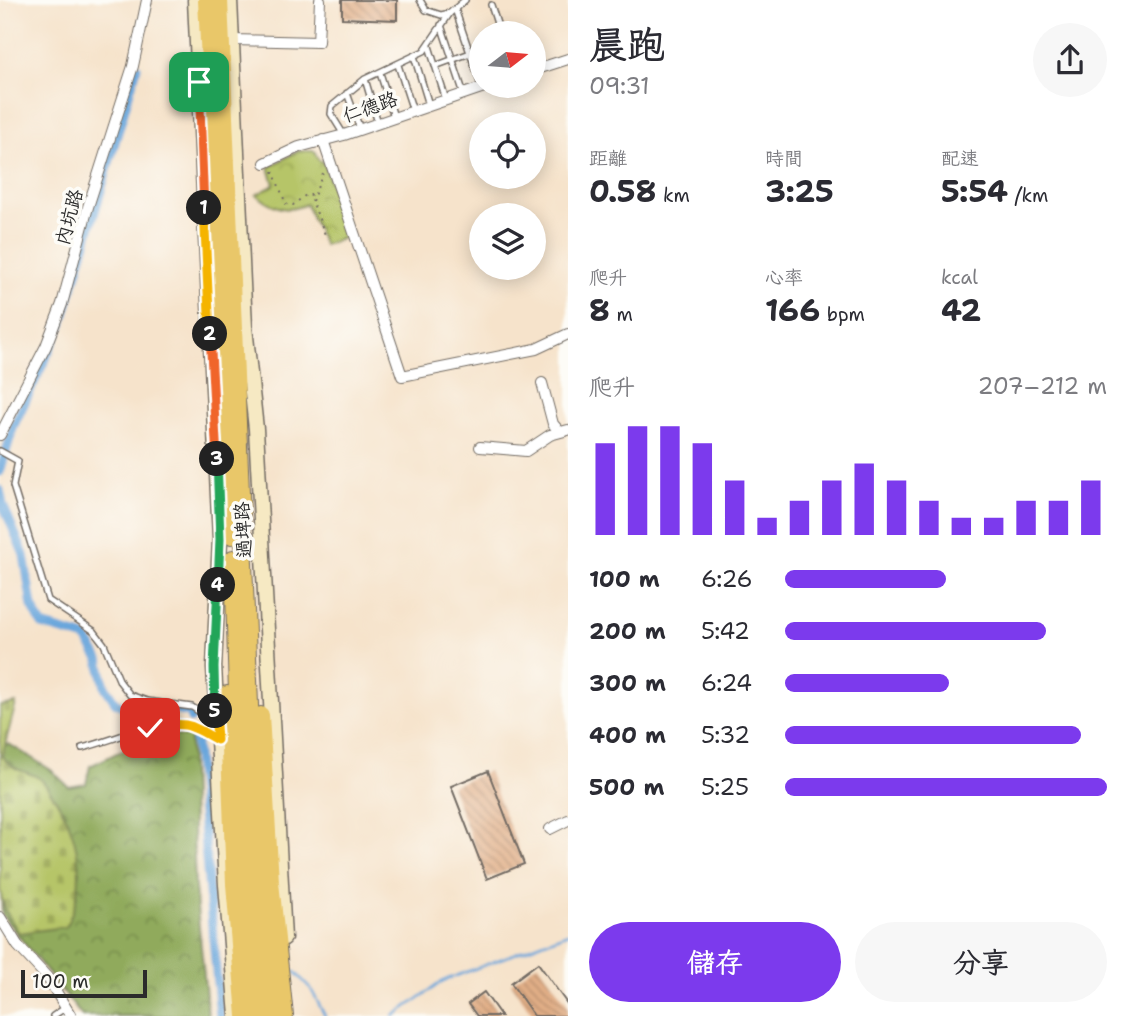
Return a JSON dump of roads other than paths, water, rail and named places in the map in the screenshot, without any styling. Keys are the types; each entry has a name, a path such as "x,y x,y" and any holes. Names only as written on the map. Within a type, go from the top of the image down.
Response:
{"highway":[{"path":"206,0 233,538 239,752 251,943 259,1016"},
{"path":"220,0 235,328 253,537 271,882 284,1015"},
{"path":"233,538 229,571 227,754 245,1016"}],"main road":[{"name":"過埤路","path":"195,0 220,539 211,737 237,1016"},
{"name":"過埤路","path":"230,0 245,327 257,429 280,882 284,1015"}],"street":[{"name":"內坑路","path":"0,435 46,346 62,304 134,66 147,0"},
{"path":"232,40 318,42 320,0"},
{"path":"546,66 568,59"},
{"name":"仁德路","path":"267,162 299,146 344,135 469,92"},
{"path":"323,140 402,376 536,349 568,334"},
{"path":"480,447 526,451 564,431 553,424 542,383"},
{"path":"550,829 568,820"},
{"path":"0,916 18,946 47,977 68,1012"}],"lane":[{"path":"420,0 426,10 441,15 452,11"},
{"path":"344,135 330,110 365,79 398,65 429,46 441,24 465,0"},
{"path":"491,5 496,21"},
{"path":"452,11 469,51"},
{"path":"441,24 464,94"},
{"path":"429,46 446,100"},
{"path":"435,66 469,53"},
{"path":"414,56 429,106"},
{"path":"398,65 413,111"},
{"path":"380,74 394,118"},
{"path":"365,79 379,123"},
{"path":"347,93 360,129"},
{"path":"0,452 18,461 13,486 48,600 94,631 130,695 147,701 192,708 207,717 211,737"},
{"path":"82,748 173,724 196,726 211,737"},
{"path":"53,1016 68,1012"}],"waterway":[{"path":"0,472 14,425 62,324 137,67"},
{"path":"0,490 3,505 24,555 32,606 42,625 86,638 99,659 105,687 115,702 139,716 168,709 189,713 191,719"},
{"path":"195,733 220,1016"},
{"path":"394,1016 443,981 568,933"},
{"path":"295,972 311,989 325,1016"}]}
